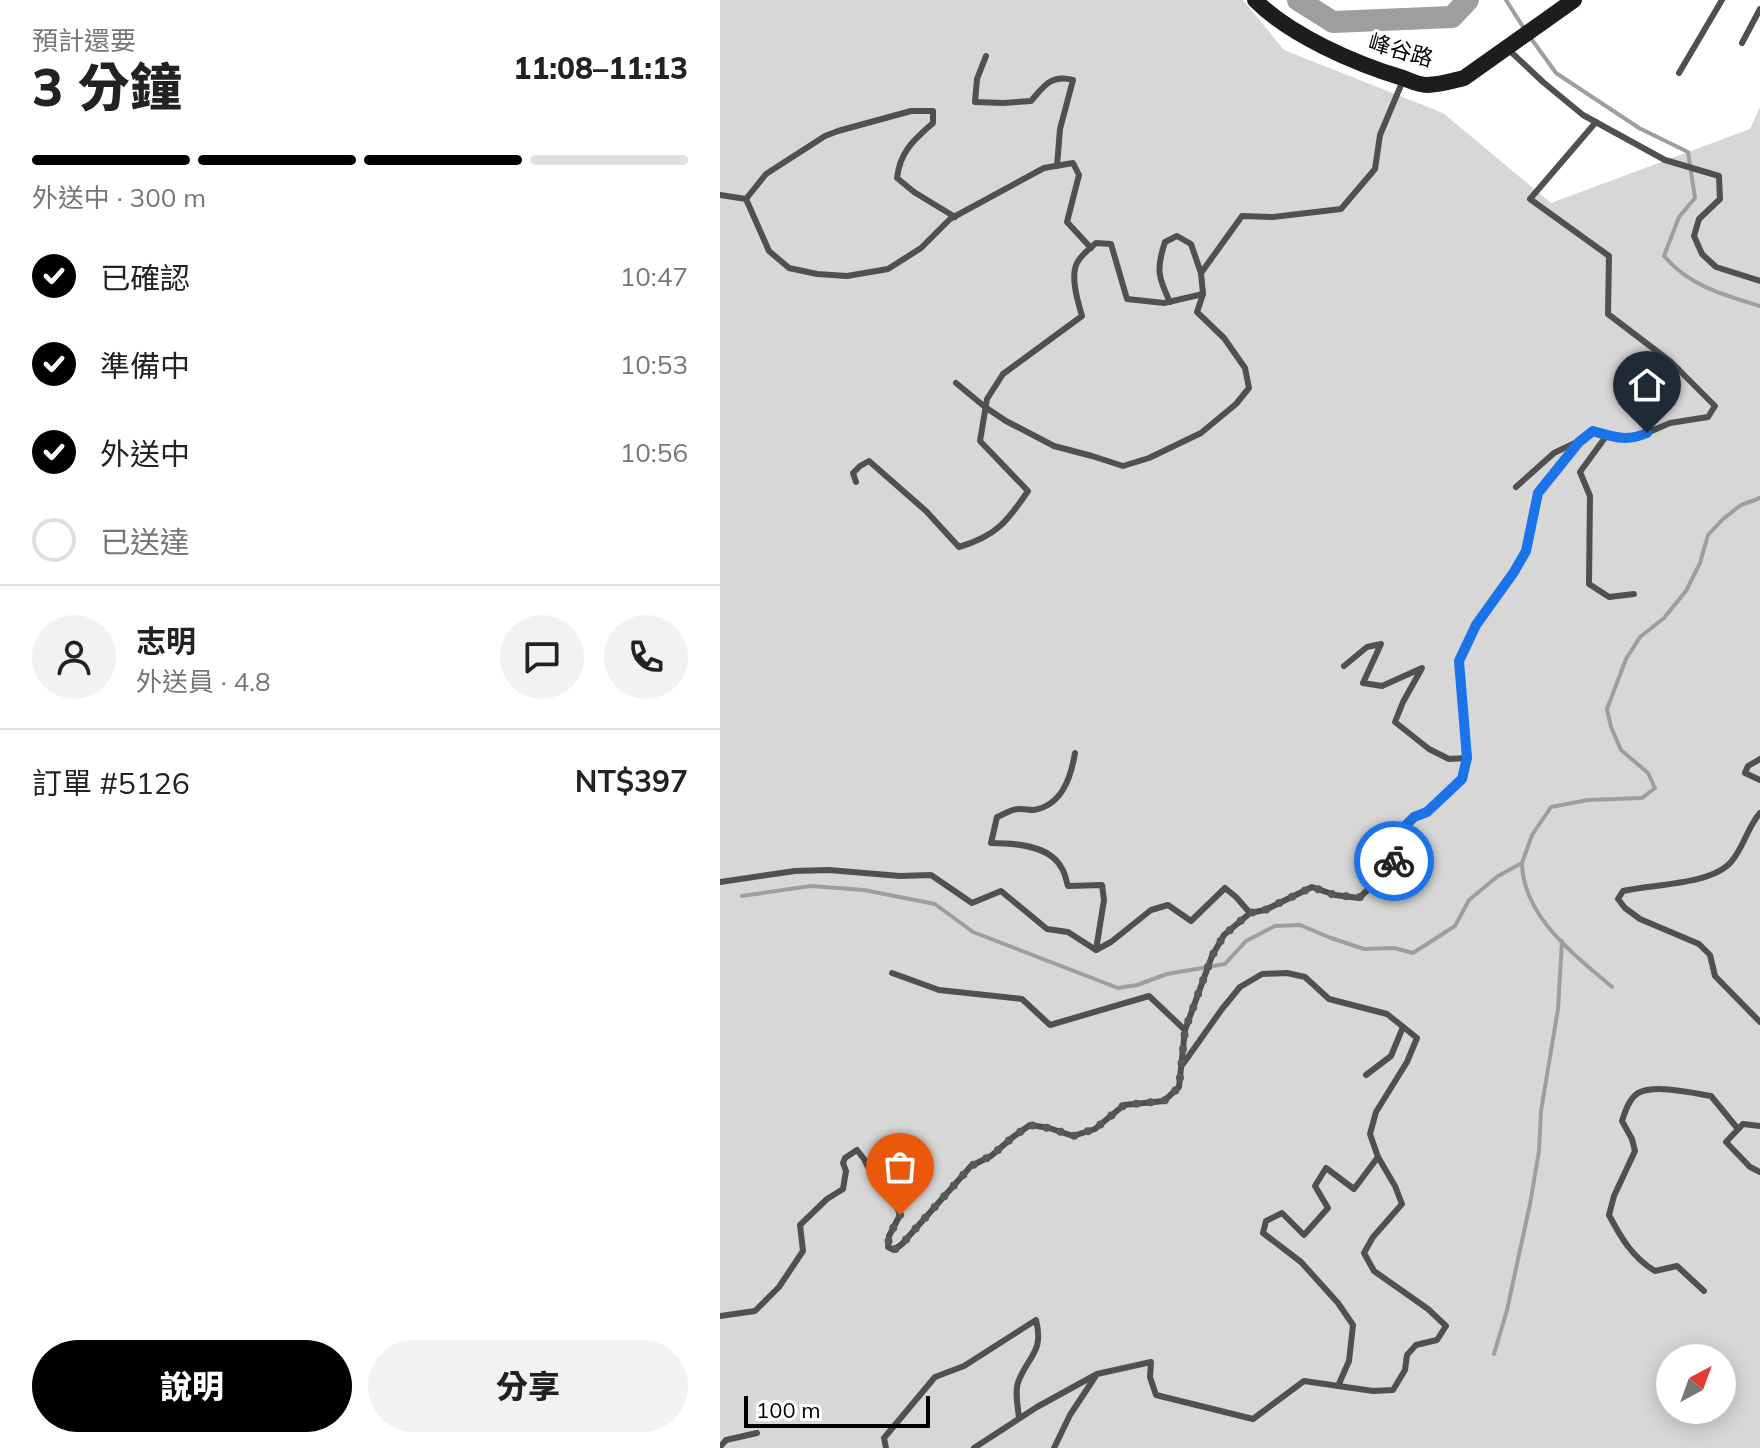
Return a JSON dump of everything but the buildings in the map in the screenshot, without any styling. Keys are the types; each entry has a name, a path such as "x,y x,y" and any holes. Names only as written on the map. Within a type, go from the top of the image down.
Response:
{"street":[{"name":"峰谷路","path":"1255,0 1268,13 1331,50 1383,72 1425,85 1464,78 1574,0"}],"lane":[{"path":"1679,73 1722,0"},
{"path":"1742,43 1760,9"},
{"path":"1507,47 1583,115 1665,160 1719,176 1720,199 1699,219 1694,236 1702,254 1716,267 1760,281"},
{"path":"986,56 977,79 975,102 1031,101 1048,82 1061,77 1073,80 1060,129 1057,166"},
{"path":"1201,273 1242,216 1273,217 1341,209 1375,169 1380,135 1404,78"},
{"path":"746,199 766,174 825,136 911,111 933,111 933,123 909,145 899,163 897,178 955,217"},
{"path":"720,1316 755,1311 779,1287 803,1251 800,1225 827,1199 843,1189 846,1171 843,1163 857,1150 877,1184 894,1199 900,1215 889,1236 888,1247 894,1250 971,1166 991,1156 1030,1125 1073,1136 1095,1129 1124,1105 1164,1101 1179,1087 1185,1030 1211,958 1224,935 1250,913 1265,910 1312,887 1335,895 1359,898 1393,866 1405,826 1414,817 1427,812 1462,779 1467,758 1459,661 1476,625 1526,551 1538,493 1579,442 1593,431 1633,439 1670,423 1708,417 1715,406 1678,369 1608,314 1609,256 1530,199 1596,122"},
{"path":"746,199 769,251 789,268 847,276 888,269 921,248 955,217 1044,168 1073,163 1079,175 1067,222 1091,248"},
{"path":"720,195 746,199"},
{"path":"956,383 1006,421 1054,446 1123,466 1149,458 1201,433 1236,404 1249,388 1245,368 1224,338 1197,312 1203,294 1201,273 1191,244 1177,236 1165,242 1158,261 1159,280 1170,302"},
{"path":"856,482 853,473 869,461 926,511 959,547 980,541 1009,519 1028,491 980,441 987,399 1003,374 1082,316 1075,266 1091,248 1096,243 1111,244 1127,299 1164,303 1203,294"},
{"path":"1624,383 1678,369"},
{"path":"1607,435 1580,472 1590,496 1589,584 1609,597 1634,594"},
{"path":"1516,487 1554,453 1579,442"},
{"path":"1344,666 1367,647 1381,644 1363,683 1382,686 1422,668 1395,722 1429,749 1449,759 1467,758"},
{"path":"1075,753 1063,791 1051,804 1033,810 1016,808 997,817 991,843 1021,843 1051,856 1061,866 1068,886 1102,885 1104,900 1096,950"},
{"path":"1760,759 1748,766 1745,773 1760,780"},
{"path":"1760,813 1730,864 1715,873 1687,881 1623,891 1618,899 1640,919 1699,944 1710,955 1715,976 1760,1022"},
{"path":"720,882 795,871 931,875 972,903 1001,891 1047,929 1068,932 1096,950"},
{"path":"1096,950 1151,910 1168,905 1191,921 1225,888 1250,913"},
{"path":"892,973 939,990 1022,999 1050,1025 1149,996 1185,1030"},
{"path":"974,1448 1019,1418 1097,1374 1151,1362 1150,1377 1156,1395 1253,1419 1304,1381 1373,1391 1393,1390 1405,1370 1407,1355 1416,1345 1437,1340 1446,1326 1428,1309 1374,1271 1364,1253 1373,1237 1402,1204 1370,1134 1376,1112 1407,1062 1417,1038 1387,1014 1329,999 1305,977 1287,973 1262,974 1240,987 1180,1067"},
{"path":"1366,1075 1391,1056 1403,1027"},
{"path":"1704,1291 1677,1266 1655,1271 1640,1262 1620,1237 1609,1215 1614,1196 1635,1151 1622,1121 1627,1106 1638,1093 1682,1091 1711,1096 1738,1129"},
{"path":"1760,1126 1743,1124 1726,1142 1750,1167 1760,1172"},
{"path":"1338,1386 1349,1361 1353,1325 1338,1303 1301,1262 1263,1233 1266,1221 1282,1213 1304,1235 1328,1208 1315,1186 1326,1168 1354,1189 1378,1157"},
{"path":"886,1448 884,1438 935,1377 964,1366 1036,1320 1039,1334 1035,1352 1017,1383 1019,1418"},
{"path":"1054,1448 1070,1415 1097,1374"},
{"path":"720,1447 726,1440 757,1433"}],"shaded area":[{"path":"720,0 1243,0 1284,50 1443,113 1551,203 1750,129 1760,107 1760,1448 720,1448"}],"waterway":[{"path":"1298,0 1333,22 1452,17 1468,0"},
{"path":"1506,0 1525,30"},
{"path":"1530,37 1556,73 1639,128 1688,152 1695,198 1679,217 1664,256 1696,282 1760,306"},
{"path":"742,896 811,886 864,890 935,904 973,932 1118,988 1167,974 1225,964 1246,941 1275,926 1300,925 1364,949 1394,948 1413,953 1455,926 1469,900 1498,876 1522,863 1532,835 1551,807 1588,800 1642,798 1655,788 1648,773 1621,750 1607,709 1626,659 1640,637 1664,618 1686,591 1700,563 1708,535 1741,505 1760,498"},
{"path":"1522,863 1531,901 1541,918 1568,948 1612,987"},
{"path":"1494,1354 1507,1310 1539,1151 1541,1111 1558,1009 1562,941"}],"way so far":[{"path":"900,1215 889,1236 888,1247 894,1250 971,1166 991,1156 1030,1125 1073,1136 1095,1129 1124,1105 1164,1101 1179,1087 1185,1030 1212,956 1224,935 1250,913 1265,910 1312,887 1335,895 1359,898 1393,866 1394,861"}],"route":[{"path":"1394,861 1405,826 1414,817 1427,812 1462,779 1467,758 1459,661 1476,625 1526,551 1538,493 1579,442 1593,431 1615,438 1633,439 1647,433"}]}
